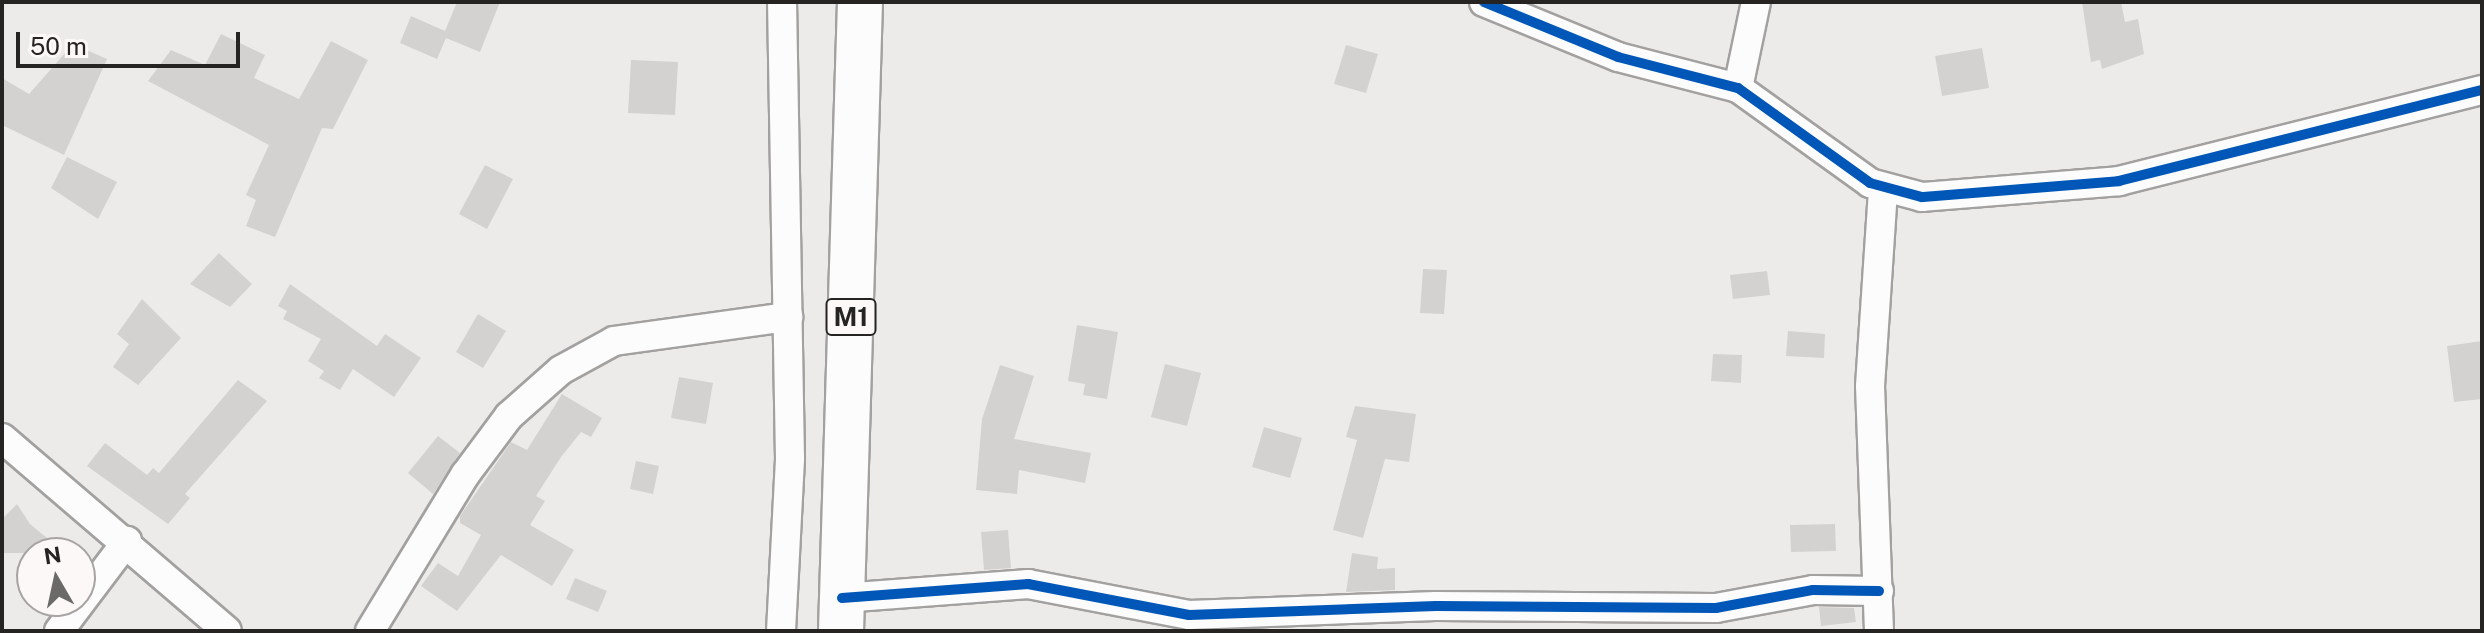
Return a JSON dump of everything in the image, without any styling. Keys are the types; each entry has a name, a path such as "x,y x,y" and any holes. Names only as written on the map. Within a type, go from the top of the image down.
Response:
{"highway":[{"name":"M1","path":"841,615 860,2"}],"street":[{"path":"781,631 788,317 782,2"},
{"path":"1484,2 1618,57 1738,88 1883,189 1922,197 2119,181 2482,90"},
{"path":"1738,88 1756,2"},
{"path":"1879,631 1870,386 1883,189"},
{"path":"370,631 465,475 509,416 561,370 614,341 788,317"},
{"path":"2,438 127,541 227,631"},
{"path":"59,631 127,541"},
{"path":"841,615 1028,584 1189,615 1436,606 1716,608 1813,590 1879,591"}],"building":[{"path":"457,2 500,2 480,52 446,38 437,59 400,43 411,16 445,31"},
{"path":"2082,2 2121,2 2125,22 2138,19 2144,54 2102,69 2100,60 2091,62"},
{"path":"221,34 265,55 254,78 299,99 331,41 368,60 333,129 322,128 275,237 246,226 256,200 246,195 269,145 148,81 171,50 205,65"},
{"path":"73,44 107,59 64,155 2,125 2,78 29,94"},
{"path":"1346,45 1378,54 1366,93 1334,84"},
{"path":"1982,48 1989,88 1942,96 1935,56"},
{"path":"631,60 678,62 675,115 628,113"},
{"path":"67,157 117,182 98,219 51,188"},
{"path":"485,165 513,179 487,229 459,214"},
{"path":"219,253 252,284 230,307 190,284"},
{"path":"1423,269 1447,270 1444,314 1420,313"},
{"path":"1767,271 1770,295 1733,299 1730,275"},
{"path":"290,284 377,346 385,334 421,358 394,397 353,369 340,390 319,378 324,371 308,361 321,339 283,319 287,311 278,306"},
{"path":"142,299 181,338 138,385 113,367 129,344 117,334"},
{"path":"478,314 506,331 483,368 456,352"},
{"path":"1077,325 1118,332 1107,399 1083,395 1085,384 1068,381"},
{"path":"1788,331 1825,334 1824,358 1786,356"},
{"path":"2482,341 2482,399 2454,402 2447,346"},
{"path":"1713,354 1742,355 1741,383 1711,381"},
{"path":"1165,364 1201,373 1187,426 1151,417"},
{"path":"1000,365 1034,376 1014,439 1091,453 1085,483 1019,470 1017,494 976,490 982,419"},
{"path":"679,377 713,383 706,424 671,418"},
{"path":"238,380 267,401 185,494 190,498 168,524 87,466 105,443 147,475 153,468 159,473"},
{"path":"562,394 602,418 591,437 581,432 561,457 536,496 545,501 530,525 574,550 552,586 501,555 457,611 421,586 438,563 458,576 481,535 460,523 460,516 511,442 527,450"},
{"path":"1355,406 1416,414 1409,462 1385,459 1363,538 1333,530 1357,440 1346,437"},
{"path":"1264,427 1302,438 1290,478 1252,467"},
{"path":"438,436 460,453 433,494 408,473"},
{"path":"636,461 659,466 653,494 630,489"},
{"path":"17,504 30,524 46,537 16,537 16,553 2,553 2,519"},
{"path":"1835,524 1836,551 1791,552 1790,525"},
{"path":"1008,530 1011,568 984,570 981,532"},
{"path":"1352,553 1378,557 1377,569 1395,568 1395,590 1346,592"},
{"path":"575,578 607,591 598,612 566,599"},
{"path":"1819,607 1854,608 1856,622 1821,626"}],"cycle path":[{"path":"1484,2 1618,57 1738,88 1870,183 1922,197 2119,181 2482,90"},
{"path":"842,598 1028,584 1189,615 1436,606 1716,608 1813,590 1879,591"}]}
